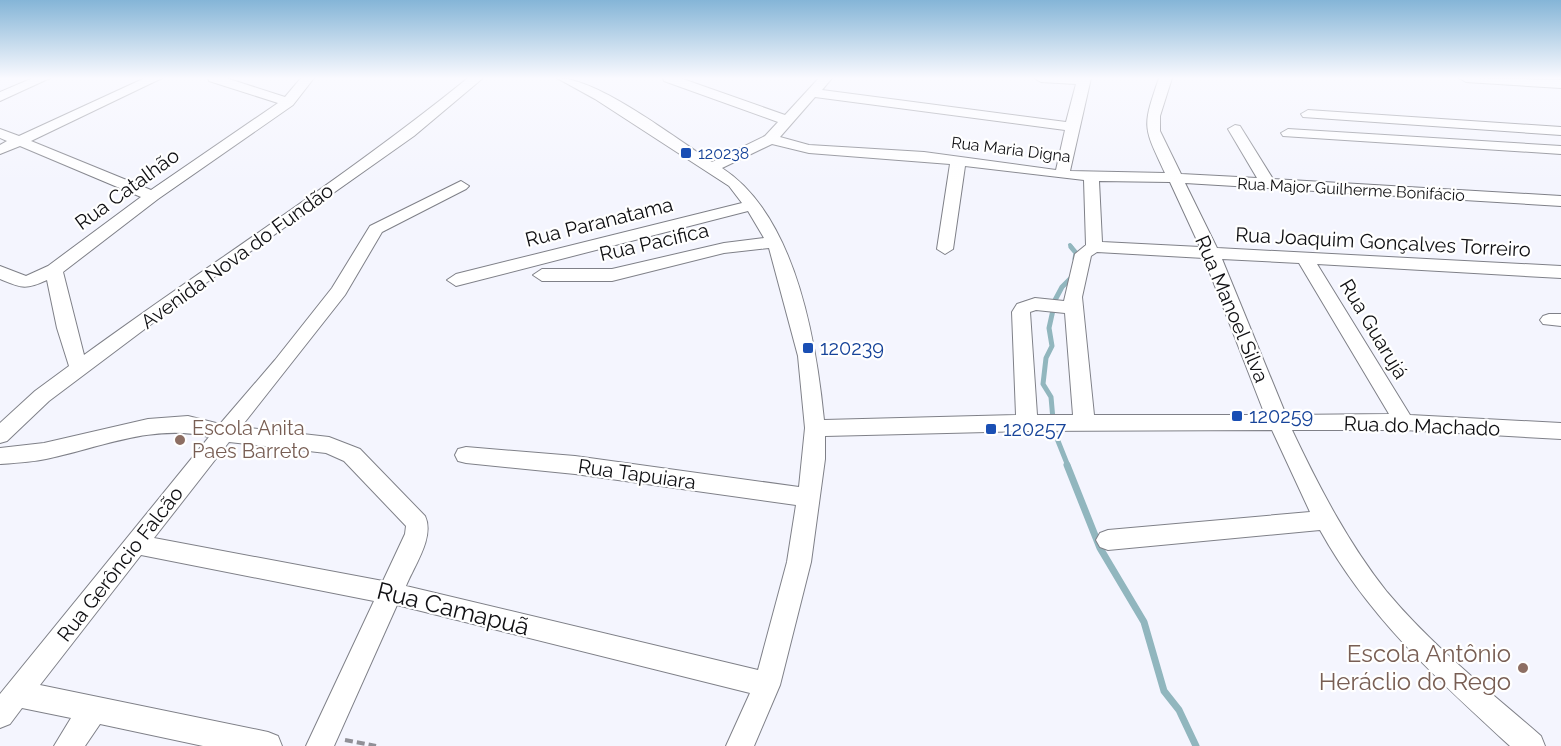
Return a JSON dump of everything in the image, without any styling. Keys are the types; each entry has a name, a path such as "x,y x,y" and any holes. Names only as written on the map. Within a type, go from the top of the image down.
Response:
{"street":[{"path":"0,150 79,113"},
{"name":"Rua Catalhão","path":"0,272 18,281 35,280 54,270 152,196 272,113"},
{"name":"Avenida Nova do Fundão","path":"0,435 42,396 79,368 204,276 409,133 434,113"},
{"path":"625,113 734,183 752,205 774,242 808,356 815,428 814,459 791,601 767,685 740,746"},
{"path":"767,113 789,121"},
{"path":"711,168 770,139 796,113"},
{"path":"960,113 1073,128"},
{"path":"1062,175 1077,113"},
{"name":"Rua Manoel Silva","path":"1154,113 1153,131 1211,255 1280,424 1323,520 1362,577 1406,632 1531,746"},
{"path":"1308,114 1561,131"},
{"path":"1234,129 1269,185"},
{"path":"0,133 152,196"},
{"path":"1288,133 1561,150"},
{"name":"Rua Maria Digna","path":"770,139 809,149 915,155 1062,175 1141,177"},
{"path":"945,249 958,160"},
{"path":"1077,423 1073,297 1083,254 1094,247 1091,176"},
{"name":"Rua Major Guilherme Bonifácio","path":"1141,177 1561,201"},
{"name":"Rua Gerôncio Falcão","path":"0,715 224,433 282,365 339,291 376,229 461,186"},
{"name":"Rua Paranatama","path":"456,279 752,205"},
{"name":"Rua Pacifica","path":"542,275 612,275 724,248 774,242"},
{"name":"Rua Joaquim Gonçalves Torreiro","path":"1094,247 1561,273"},
{"name":"Rua Guarujá","path":"1305,259 1404,422"},
{"path":"54,270 66,328 79,368"},
{"path":"1034,423 1021,312 1023,308 1035,304 1074,308"},
{"name":"Rua do Machado","path":"815,428 1034,423 1404,422 1561,431"},
{"path":"0,456 44,451 148,428 188,424 224,433 329,445 352,455 417,523 417,534 322,741"},
{"name":"Rua Tapuiara","path":"466,455 574,465 807,497"},
{"path":"1108,540 1323,520"},
{"name":"Rua Camapuã","path":"135,544 391,593 767,685"},
{"path":"18,694 268,746"},
{"path":"68,746 94,709"}],"path":[{"path":"322,741 376,746"}],"waterway":[{"path":"1071,247 1076,253 1075,259"},
{"path":"1054,302 1062,287 1072,277"},
{"path":"1053,310 1049,328 1052,346 1046,358 1043,384 1051,397 1054,431 1068,466"},
{"path":"1067,465 1100,548 1144,622 1164,691 1179,710 1196,746"}],"place":[{"name":"120238","path":"686,153"},
{"name":"120239","path":"808,348"},
{"name":"120259","path":"1237,416"},
{"name":"120257","path":"991,429"},
{"name":"Escola Anita Paes Barreto","path":"180,440"},
{"name":"Escola Antônio Heráclio do Rego","path":"1523,668"}]}
